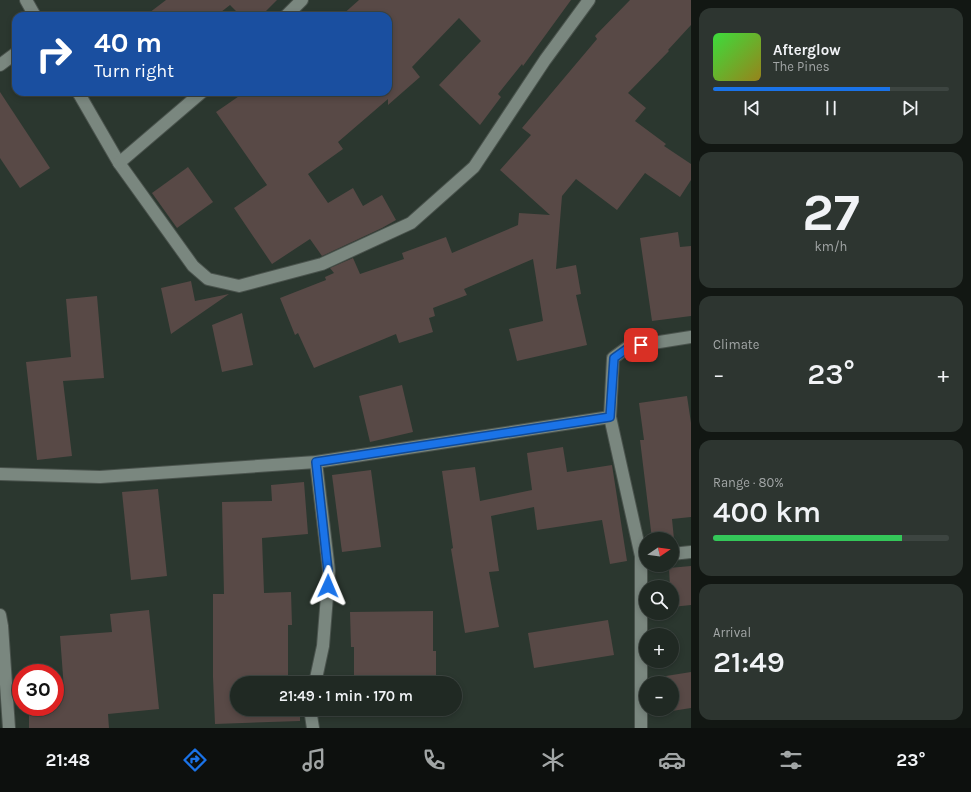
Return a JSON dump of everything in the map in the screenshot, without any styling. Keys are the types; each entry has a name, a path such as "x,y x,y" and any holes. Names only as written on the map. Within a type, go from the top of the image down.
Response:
{"street":[{"path":"26,0 33,12"},
{"path":"290,12 302,0"},
{"path":"80,96 119,163 193,266 208,279 239,286 322,264 411,223 474,167 545,60 589,0"},
{"path":"0,65 12,56"},
{"path":"119,163 197,96"},
{"path":"639,539 610,417 614,358 628,348 691,337"},
{"path":"0,474 100,477 316,462 610,417"},
{"path":"316,462 328,571 323,646 317,676"},
{"path":"679,553 691,552"},
{"path":"641,728 643,572"},
{"path":"0,615 9,728"},
{"path":"311,716 313,728"}],"building":[{"path":"166,0 277,0 265,12 237,12 230,5 221,12 150,12"},
{"path":"359,0 571,0 523,66 522,64 498,94 501,97 480,125 439,85 481,41 459,18 412,67 420,77 388,105 388,99 338,142 343,149 308,174 328,203 353,188 363,206 382,195 396,220 322,256 310,239 272,264 234,208 267,185 216,112 239,96 392,96 392,12 346,12"},
{"path":"630,0 691,0 691,25 668,50 669,51 628,93 646,108 635,121 666,144 664,146 691,164 691,180 680,197 645,173 617,210 576,179 562,196 556,269 576,265 581,294 576,295 587,345 517,361 509,329 543,321 533,259 464,289 467,295 433,308 435,316 429,318 433,332 399,343 396,334 314,368 298,333 295,335 280,298 326,280 325,277 334,273 330,268 353,258 360,274 404,259 402,253 446,237 452,253 518,225 519,213 550,215 500,170 531,135 522,128 597,39 595,36"},
{"path":"0,92 50,168 20,188 0,158"},
{"path":"188,167 213,202 177,228 152,193"},
{"path":"678,232 680,247 691,246 691,316 652,321 640,238"},
{"path":"191,281 195,301 229,294 171,334 161,288"},
{"path":"97,296 104,378 63,381 72,456 37,460 26,362 71,357 66,299"},
{"path":"242,313 253,365 222,372 212,325"},
{"path":"402,385 413,432 370,442 359,396"},
{"path":"687,396 691,423 691,517 672,519 673,532 651,532 640,440 644,440 639,403"},
{"path":"563,447 567,472 612,465 627,561 610,564 602,520 537,530 534,507 491,516 499,571 489,572 499,627 465,633 451,549 453,548 442,471 475,467 480,501 532,490 527,453"},
{"path":"371,470 381,547 342,552 332,475"},
{"path":"304,482 308,534 262,538 264,593 291,592 292,625 288,625 288,675 298,676 230,676 230,716 300,716 300,721 215,724 213,677 213,594 224,594 222,502 272,501 271,485"},
{"path":"158,489 167,576 131,580 122,492"},
{"path":"691,566 691,605 679,606 679,580 670,580 669,572 679,572 679,567"},
{"path":"149,610 159,709 108,714 109,728 29,728 29,716 64,716 64,664 62,664 60,636 112,632 110,614"},
{"path":"433,611 433,651 436,651 436,676 354,676 354,647 351,647 350,612"},
{"path":"608,620 614,655 534,668 528,633"},
{"path":"691,672 691,708 679,710 679,676 666,676"}],"route":[{"path":"328,586 328,571 316,462 610,417 614,358 628,348 641,345"}]}
